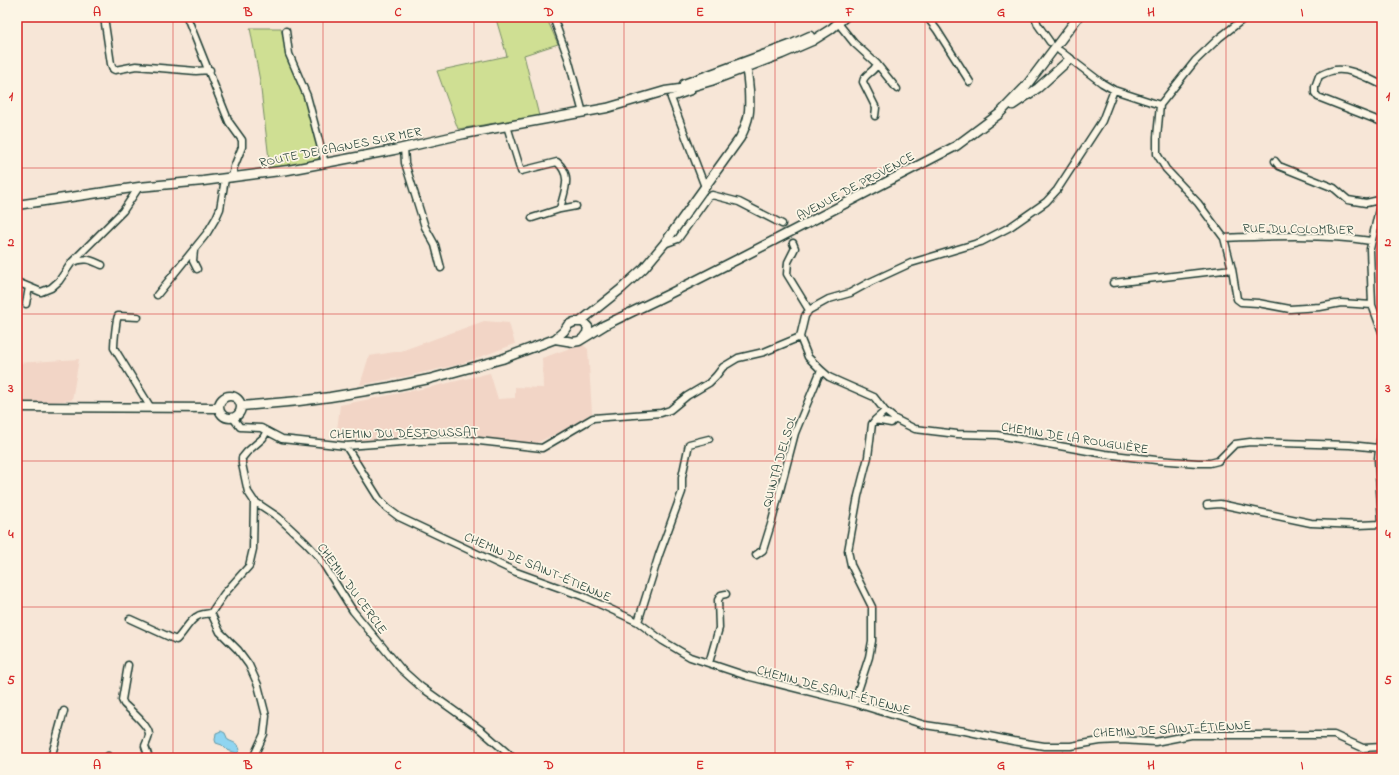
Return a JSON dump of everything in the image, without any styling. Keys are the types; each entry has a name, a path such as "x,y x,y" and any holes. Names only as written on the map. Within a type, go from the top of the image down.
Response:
{"main road":[{"name":"ROUTE DE CAGNES SUR MER","path":"689,84 708,75 790,45 809,36 832,22 845,17"},
{"name":"AVENUE DE PROVENCE","path":"584,337 956,146 1000,114 1026,86 1078,17"},
{"name":"ROUTE DE CAGNES SUR MER","path":"17,205 139,187 229,178 325,163 507,126 583,113 742,69 801,46 824,33 838,20"},
{"path":"742,69 746,64 798,44 809,36"},
{"path":"1000,114 1038,88 1070,59"},
{"path":"556,339 573,342 579,341 584,337 587,333 584,324 589,315 644,268 664,244 740,138 750,114 748,74 742,69 735,68 715,75 708,75"},
{"path":"242,406 299,401 409,383 502,359 556,339 568,325 574,322 584,324"},
{"name":"AVENUE DE PROVENCE","path":"584,324 605,325"},
{"path":"564,331 565,337 568,341"},
{"path":"229,396 236,397 242,406 240,414 233,418 222,415 219,408 223,398 229,396"},
{"path":"17,407 219,408"}],"street":[{"path":"104,17 111,64 115,70 136,66 196,71 210,70"},
{"path":"157,295 207,233 220,209 229,178 242,147 242,140 229,122 210,70 187,17"},
{"path":"553,17 568,58 583,113"},
{"path":"927,17 970,82"},
{"path":"1035,17 1038,25 1050,42"},
{"path":"1246,17 1219,38 1195,61 1160,106 1156,137 1157,154 1166,169 1203,208 1224,238 1232,269 1237,299 1241,302 1258,303 1290,309 1341,304 1372,305"},
{"path":"838,20 854,43 877,64 897,89"},
{"path":"286,31 289,54 307,96 325,163"},
{"path":"1060,51 1102,83 1114,90 1160,106"},
{"path":"874,116 876,108 863,82 865,76 874,70 877,64"},
{"path":"1382,85 1357,74 1343,70 1331,71 1319,76 1315,87 1315,93 1318,97 1382,122"},
{"path":"689,84 691,91 671,98 705,188"},
{"path":"800,337 805,316 809,310 829,299 850,293 870,282 911,264 981,242 1010,227 1046,202 1057,190 1102,121 1114,90"},
{"path":"507,126 521,171 557,162 562,166 566,173 567,181 560,209"},
{"path":"404,147 405,163 425,227 435,245 441,268"},
{"path":"1274,161 1279,166 1334,188 1348,200 1366,203 1379,200"},
{"path":"1382,186 1379,209 1370,249 1372,305 1382,332"},
{"path":"17,282 40,292 51,288 59,281 72,262 123,211 139,187"},
{"path":"664,244 678,239 708,197 712,194 740,202 782,224"},
{"path":"532,218 560,209 576,206"},
{"name":"RUE DU COLOMBIER","path":"1224,238 1268,236 1343,237 1371,241"},
{"path":"793,243 795,248 788,262 787,274 809,310"},
{"path":"194,250 193,261 197,269"},
{"path":"72,262 80,259 87,259 102,265"},
{"path":"1113,283 1232,269"},
{"path":"26,304 29,288"},
{"path":"138,317 118,316 116,319 117,329 114,340 114,348 151,408"},
{"name":"CHEMIN DE LA ROUGUIÈRE","path":"800,337 808,357 829,377 874,397 895,419 915,429 957,434 997,436 1105,454 1162,461 1210,463 1218,461 1235,444 1250,442 1350,445 1378,448"},
{"name":"CHEMIN DU DÉSFOUSSAT","path":"233,418 240,427 261,428 282,439 346,446 416,441 470,440 542,448 593,418 661,413 670,410 687,396 709,383 723,367 738,358 764,352 800,337"},
{"name":"QUINTA DEL SOL","path":"756,555 764,550 795,433 821,370"},
{"path":"854,703 869,657 872,640 872,607 850,565 848,550 858,496 868,457 872,424 885,410"},
{"path":"875,420 891,423 895,419"},
{"path":"1208,505 1220,504 1312,523 1359,525 1382,523 1378,475 1378,448 1382,428"},
{"path":"130,619 176,640 198,616 211,614 224,594 249,566 253,550 254,501 248,492 242,458 263,438 267,431"},
{"path":"638,622 659,555 682,492 682,477 690,444 709,439"},
{"name":"CHEMIN DE SAINT-ÉTIENNE","path":"346,446 379,499 387,508 399,517 516,572 582,596 638,622 663,641 690,657 747,676 854,703 925,725 1044,746 1071,746 1100,741 1121,740 1155,742 1191,735 1334,735 1363,748 1382,747"},
{"name":"CHEMIN DU CERCLE","path":"254,501 278,517 314,552 353,611 401,669 443,704 481,730 513,758"},
{"path":"709,663 719,628 718,600 721,595 726,594"},
{"path":"211,614 220,632 238,650 249,665 258,684 266,716 264,734 253,758"},
{"path":"128,665 122,700 149,732 145,746 149,758"},
{"path":"50,758 64,711"}],"shaded area":[{"path":"484,321 509,323 515,344 461,364 360,385 369,356 401,351"},
{"path":"582,344 588,349 592,413 571,427 534,444 464,436 426,435 362,441 336,439 340,405 436,386 490,373 498,399 515,398 515,387 543,388 542,358"},
{"path":"79,359 72,400 17,406 17,363"}],"green space":[{"path":"501,17 546,17 558,44 524,55 539,116 458,129 437,71 507,56 496,19"},
{"path":"250,28 281,28 287,55 301,87 312,121 319,158 314,161 270,168 260,81"}],"water":[{"path":"221,731 225,733 228,740 238,746 240,750 237,753 227,750 222,745 216,743 216,733"}],"tunnel":[{"path":"782,224 793,243"}]}
